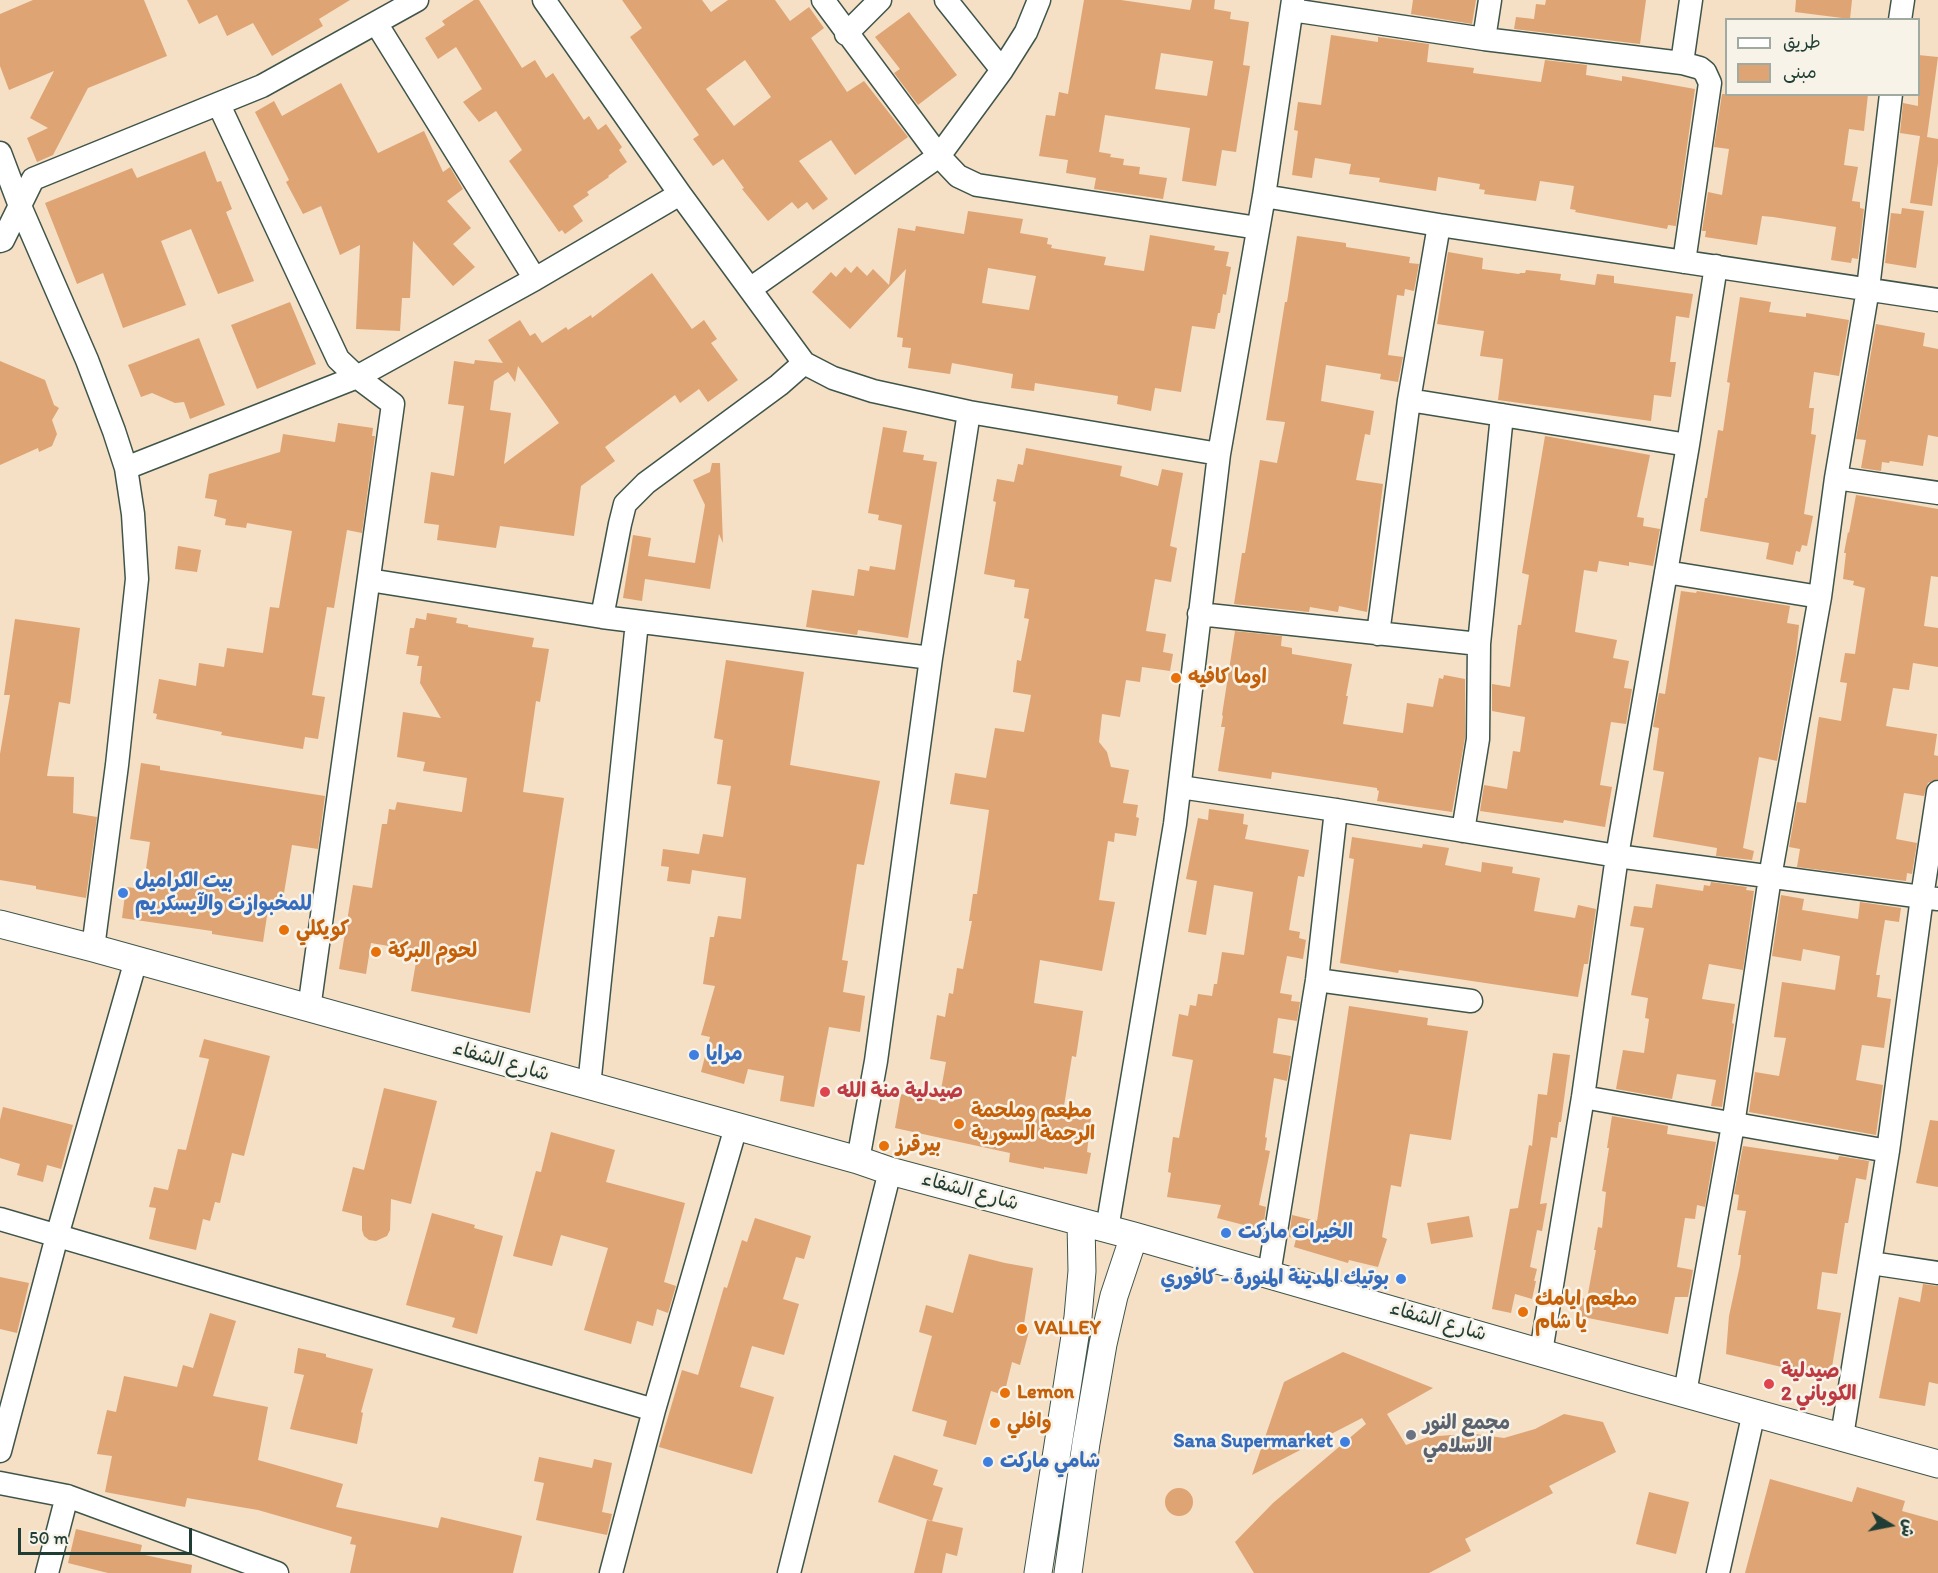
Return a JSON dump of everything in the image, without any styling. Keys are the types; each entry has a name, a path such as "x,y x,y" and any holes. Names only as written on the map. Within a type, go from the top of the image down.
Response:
{"street":[{"path":"0,241 3,240 33,179 262,86 417,0"},
{"path":"544,0 680,194 804,363 833,378 873,392 969,412 1219,454"},
{"path":"823,0 846,34 939,156 958,176 977,185 1258,228"},
{"path":"846,34 880,0"},
{"path":"946,0 1002,70"},
{"path":"750,289 939,156 1002,70 1026,32 1039,0"},
{"path":"1484,39 1490,0"},
{"path":"1682,63 1691,0"},
{"path":"1900,18 1903,0"},
{"path":"1107,1229 1180,787 1219,454 1258,228 1292,5 1484,39 1682,63 1700,68 1705,72 1710,83 1684,262"},
{"path":"376,23 535,279"},
{"path":"1685,1393 1733,1125 1770,877 1820,597 1836,478 1868,289 1891,96"},
{"path":"219,105 338,359 357,377 393,404 309,1009"},
{"path":"0,153 114,430 126,468 133,514 137,579 117,765 93,948"},
{"path":"126,468 357,377 535,279 680,194"},
{"path":"1263,196 1439,225 1938,300"},
{"path":"1378,634 1409,400 1439,225"},
{"path":"1541,1352 1583,1097 1617,856 1688,445 1716,266"},
{"path":"602,617 626,504 646,483 804,363"},
{"path":"1409,400 1688,445"},
{"path":"858,1160 876,1061 931,658 969,412"},
{"path":"1463,831 1478,739 1479,644 1502,415"},
{"path":"1836,478 1938,493"},
{"path":"1666,572 1820,597"},
{"path":"369,580 638,622 931,658"},
{"path":"1200,614 1479,644"},
{"path":"589,1086 638,622"},
{"path":"1180,787 1617,856 1930,898"},
{"path":"1842,1436 1930,898 1938,792"},
{"path":"1269,1274 1317,980 1336,810"},
{"name":"شارع الشفاء","path":"0,924 858,1160 890,1171 1134,1236 1938,1464"},
{"path":"0,1451 57,1236 136,960"},
{"path":"1317,980 1471,1001"},
{"path":"1583,1097 1888,1151"},
{"path":"611,1573 654,1410 736,1127"},
{"path":"789,1573 890,1171"},
{"path":"0,1219 654,1410"},
{"path":"1038,1573 1078,1317 1082,1271 1081,1222"},
{"path":"1068,1573 1086,1443 1103,1344 1114,1296 1134,1236"},
{"path":"1871,1263 1938,1273"},
{"path":"1718,1573 1754,1412"},
{"path":"0,1483 67,1496 246,1568 278,1573"},
{"path":"47,1573 67,1496"}],"building":[{"path":"33,0 144,0 167,56 88,88 53,155 37,162 27,138 48,128 30,118 54,71 9,90 0,66 0,14"},
{"path":"187,0 350,0 319,19 323,26 272,56 253,23 227,36 217,15 199,24"},
{"path":"474,0 479,0 522,68 535,60 546,78 553,73 584,120 589,116 598,130 606,124 622,147 619,150 627,162 587,192 589,195 573,206 583,221 565,234 562,230 559,232 509,161 522,150 496,111 479,122 463,102 482,89 456,47 438,59 425,38 445,25 442,21"},
{"path":"622,0 702,0 711,12 728,0 775,0 790,21 809,7 824,28 811,38 847,92 864,81 908,137 855,175 831,140 799,161 828,199 813,210 807,202 798,209 792,202 768,221 742,189 744,188 723,159 713,166 693,139 699,135 630,37 642,28","holes":["745,60 771,97 734,126 706,89"]},
{"path":"1084,0 1121,0 1190,10 1192,0 1215,0 1214,9 1231,12 1230,19 1249,22 1243,65 1250,66 1236,152 1222,150 1216,186 1182,181 1190,128 1105,115 1099,152 1111,154 1110,157 1124,159 1123,165 1140,167 1139,174 1167,178 1163,199 1094,189 1096,178 1066,173 1068,160 1039,156 1046,115 1055,116 1059,92 1068,94","holes":["1161,53 1213,61 1207,96 1155,89"]},
{"path":"1413,0 1476,0 1472,24 1411,14"},
{"path":"1546,0 1646,0 1640,44 1514,29 1516,17 1534,19 1536,4 1545,5"},
{"path":"1796,0 1852,0 1850,18 1795,12"},
{"path":"909,12 957,75 918,105 894,73 900,69 875,37"},
{"path":"1331,35 1378,42 1378,37 1429,44 1427,62 1474,68 1473,73 1541,82 1545,60 1587,65 1586,75 1622,81 1622,76 1695,89 1676,226 1668,225 1667,229 1575,212 1576,210 1570,209 1574,186 1540,181 1536,201 1484,194 1485,190 1479,189 1480,184 1438,177 1436,191 1379,182 1380,178 1349,174 1351,164 1315,158 1312,178 1292,175 1298,131 1294,130 1298,102 1321,105"},
{"path":"1920,55 1938,57 1927,137 1938,139 1938,163 1932,206 1910,203 1920,136 1900,133 1903,103 1918,106"},
{"path":"341,83 378,153 424,131 443,172 450,167 463,189 447,201 471,228 453,244 475,267 453,286 413,241 410,298 402,298 400,331 356,329 360,245 340,255 321,206 303,214 286,182 289,180 255,112 274,101 282,116"},
{"path":"1722,94 1725,96 1868,96 1864,131 1849,129 1844,165 1858,167 1852,201 1860,202 1860,208 1864,209 1858,259 1852,258 1851,263 1831,260 1836,227 1773,217 1762,216 1757,245 1705,237 1706,231 1702,231 1708,192 1722,195 1729,149 1714,147"},
{"path":"205,151 217,182 221,181 232,209 226,212 254,281 218,294 191,229 161,241 186,305 123,328 103,273 77,284 45,203 132,168 137,178"},
{"path":"1902,208 1924,211 1916,268 1885,263 1891,213 1901,214"},
{"path":"968,211 1023,219 1020,233 1048,238 1047,244 1052,245 1051,248 1106,257 1104,265 1144,271 1150,235 1215,246 1214,250 1229,252 1226,266 1231,267 1226,295 1223,294 1215,329 1192,326 1181,392 1155,388 1151,411 1117,404 1118,396 1035,383 1034,391 1011,388 1013,374 952,363 950,374 908,368 911,348 902,347 903,338 897,337 906,269 850,329 812,292 831,272 836,277 845,267 851,273 857,266 867,276 873,269 889,285 898,228 915,231 916,226 964,234","holes":["988,268 1036,276 1029,310 982,303"]},
{"path":"1297,236 1346,243 1346,247 1410,257 1409,263 1419,264 1414,291 1405,289 1404,296 1397,295 1388,355 1403,357 1398,382 1380,379 1381,374 1326,365 1321,401 1374,411 1370,435 1365,434 1356,480 1383,484 1367,612 1339,606 1338,612 1310,607 1309,612 1234,604 1260,460 1277,463 1285,422 1266,420"},
{"path":"1448,252 1483,258 1482,269 1519,274 1525,273 1526,270 1561,274 1560,280 1595,285 1597,274 1614,276 1614,283 1693,294 1689,318 1676,316 1670,362 1676,362 1671,397 1654,395 1651,421 1498,400 1503,359 1480,356 1484,331 1437,324"},
{"path":"652,273 692,329 704,320 717,339 711,343 738,380 708,402 699,389 680,403 675,395 605,447 615,461 581,486 574,536 500,526 496,548 437,540 439,525 424,523 431,472 454,476 464,406 448,404 454,361 474,364 475,360 503,363 488,340 520,320 530,336 535,333 542,343 566,327 568,330 591,315 592,318","holes":["518,366 559,423 504,464 511,413 490,410 494,381 508,372 515,382"]},
{"path":"1740,297 1771,302 1769,312 1806,317 1806,313 1849,320 1839,376 1814,372 1809,408 1814,408 1811,434 1816,435 1804,514 1813,516 1807,546 1802,545 1800,552 1796,551 1793,565 1766,559 1769,543 1700,531 1718,430 1723,431 1730,383 1727,382"},
{"path":"290,302 316,364 257,389 231,325"},
{"path":"1876,324 1925,333 1923,346 1938,349 1938,437 1928,435 1923,466 1890,461 1889,463 1882,462 1881,471 1861,468 1866,440 1856,439"},
{"path":"199,338 225,405 190,419 184,402 175,403 152,393 141,397 128,365"},
{"path":"0,361 45,380 54,405 59,408 52,420 57,434 52,446 39,452 38,448 0,465"},
{"path":"338,423 373,428 372,436 375,436 362,533 347,530 334,608 327,607 312,695 325,697 318,739 305,737 303,749 221,735 222,732 156,719 157,714 153,713 159,679 196,686 199,663 224,667 227,648 263,653 270,607 279,608 292,531 247,523 246,528 225,525 226,519 214,516 217,500 205,498 209,474 280,452 283,434 335,442"},
{"path":"883,427 907,431 903,452 924,455 923,460 937,462 908,638 858,630 857,635 806,627 812,590 854,596 858,569 869,571 870,566 895,570 902,525 878,520 879,515 868,513"},
{"path":"1545,436 1650,455 1637,517 1644,518 1643,526 1660,529 1653,566 1629,562 1629,566 1599,561 1597,572 1584,570 1575,632 1617,640 1613,658 1629,661 1624,688 1632,689 1626,724 1611,722 1600,785 1612,787 1605,827 1480,811 1484,785 1507,789 1513,751 1520,752 1525,717 1492,711 1492,684 1510,687 1518,625 1521,625 1529,575 1522,573"},
{"path":"1026,448 1122,466 1120,476 1158,486 1162,469 1183,473 1170,546 1177,548 1171,582 1155,579 1146,631 1166,634 1163,652 1173,654 1170,671 1142,667 1140,682 1126,680 1120,717 1102,714 1099,742 1107,752 1111,767 1129,770 1123,803 1138,805 1136,817 1139,818 1136,836 1115,833 1114,842 1108,841 1099,900 1115,902 1102,971 1040,960 1034,1003 1083,1011 1076,1057 1072,1056 1063,1112 1091,1117 1087,1152 1091,1153 1087,1174 1009,1162 1010,1153 895,1128 901,1094 939,1101 946,1062 930,1059 937,1015 945,1017 949,993 953,994 957,968 963,969 972,921 969,921 973,894 977,894 989,810 950,804 955,773 986,778 995,728 1024,732 1031,695 1013,692 1017,660 1021,661 1029,619 1024,618 1029,589 1014,587 1015,580 984,574 996,502 993,501 997,479 1014,482 1018,464 1023,465"},
{"path":"712,463 720,463 723,543 719,534 710,589 645,579 642,601 623,598 633,535 651,538 648,556 695,563 705,505 693,480 710,472"},
{"path":"1856,495 1938,509 1938,577 1931,576 1924,626 1938,628 1938,667 1913,663 1909,690 1893,688 1886,726 1937,734 1934,755 1938,756 1938,779 1928,783 1924,796 1904,793 1896,839 1917,843 1912,874 1907,873 1906,881 1797,867 1800,849 1789,847 1797,802 1806,803 1819,717 1841,721 1847,683 1840,682 1845,653 1855,654 1865,588 1853,585 1854,581 1843,579 1846,553 1844,553"},
{"path":"178,546 201,550 197,572 175,569"},
{"path":"1681,591 1696,593 1697,591 1790,606 1787,623 1799,625 1796,655 1777,761 1759,757 1743,848 1754,851 1752,860 1716,856 1717,848 1653,837 1664,772 1653,770 1659,728 1653,727 1659,693 1665,694"},
{"path":"427,613 457,618 456,623 468,625 468,627 534,638 532,647 549,649 540,702 536,701 523,792 564,798 530,1013 411,991 418,951 371,943 366,974 339,969 353,885 372,888 382,824 387,824 389,809 395,810 397,802 462,812 467,778 423,771 425,762 397,757 403,712 441,718 420,683 422,666 417,666 419,656 406,654 410,628 414,628 416,618 426,620"},
{"path":"15,619 80,628 70,704 59,702 47,776 74,777 73,813 97,817 86,898 0,880 0,754 10,695 4,695"},
{"path":"1235,631 1282,636 1281,646 1292,648 1292,654 1352,664 1343,724 1403,733 1407,703 1433,707 1439,678 1443,679 1444,675 1465,679 1465,738 1452,812 1377,801 1379,791 1377,788 1272,772 1271,779 1218,771 1225,727 1221,727 1222,715"},
{"path":"726,660 804,672 790,765 880,781 864,865 857,864 842,960 848,961 843,992 865,996 860,1032 829,1027 814,1107 780,1101 784,1076 748,1069 744,1084 701,1072 710,1037 701,1035 715,986 703,984 710,937 714,937 718,916 741,919 746,878 692,870 690,884 667,881 669,867 661,866 663,849 699,854 703,834 723,837 731,786 717,784 723,740 714,738"},
{"path":"141,763 160,766 160,770 325,796 318,849 292,845 282,905 269,903 263,942 212,934 212,931 122,918 126,887 143,889 150,842 130,839"},
{"path":"1209,809 1244,814 1243,824 1248,825 1245,839 1309,850 1304,877 1298,876 1289,930 1300,932 1299,938 1306,940 1303,959 1287,956 1280,993 1292,995 1291,1001 1300,1002 1297,1021 1278,1018 1273,1053 1291,1056 1287,1081 1274,1078 1265,1137 1267,1138 1265,1150 1270,1151 1259,1205 1266,1207 1263,1230 1217,1218 1221,1205 1167,1197 1173,1137 1179,1138 1193,1060 1172,1056 1179,1014 1188,1016 1190,1005 1196,1006 1198,994 1212,996 1214,984 1217,984 1222,952 1244,955 1253,892 1214,885 1206,935 1188,932 1197,881 1186,879 1198,818 1208,820"},
{"path":"1352,837 1422,848 1423,844 1449,848 1445,865 1481,872 1482,862 1513,867 1512,873 1540,878 1534,911 1575,918 1578,905 1596,909 1588,964 1584,964 1578,997 1340,963 1354,859 1349,858"},
{"path":"1711,882 1747,887 1746,890 1754,891 1743,970 1709,964 1702,999 1735,1004 1722,1107 1711,1106 1716,1080 1677,1074 1672,1099 1616,1089 1623,1050 1644,1053 1649,1019 1645,1018 1648,998 1631,995 1644,928 1630,926 1634,906 1652,908 1656,884 1703,891 1704,885 1710,886"},
{"path":"1781,895 1804,899 1802,910 1858,919 1860,902 1901,908 1899,922 1885,920 1876,975 1880,975 1877,997 1891,999 1884,1048 1862,1045 1856,1080 1883,1085 1876,1135 1749,1112 1755,1072 1779,1076 1786,1038 1774,1037 1782,982 1835,990 1840,956 1803,949 1801,961 1772,956"},
{"path":"1349,1006 1428,1018 1427,1025 1468,1031 1451,1140 1410,1134 1401,1187 1391,1185 1382,1237 1387,1239 1378,1267 1349,1260 1348,1263 1294,1247 1296,1239 1289,1237 1292,1215 1317,1221"},
{"path":"204,1039 270,1056 244,1156 232,1153 220,1203 215,1202 210,1221 203,1219 196,1250 149,1239 156,1208 149,1207 154,1187 168,1190 178,1149 186,1150 209,1059 199,1057"},
{"path":"1553,1053 1570,1055 1561,1122 1559,1122 1557,1138 1551,1137 1540,1204 1547,1203 1542,1231 1537,1230 1530,1267 1537,1269 1534,1281 1536,1281 1532,1299 1515,1294 1511,1313 1492,1309 1510,1209 1518,1208 1529,1145 1532,1146 1538,1094 1547,1095"},
{"path":"384,1088 437,1101 411,1204 391,1199 390,1230 387,1236 376,1241 364,1236 362,1216 342,1211 353,1167 364,1170"},
{"path":"3,1107 73,1125 61,1169 47,1165 43,1182 17,1175 20,1164 0,1158 0,1120"},
{"path":"1612,1116 1668,1126 1667,1134 1716,1142 1705,1207 1697,1205 1695,1219 1685,1218 1677,1267 1693,1270 1688,1297 1675,1297 1668,1334 1578,1316 1582,1298 1587,1299 1598,1227 1602,1228 1606,1192 1602,1191"},
{"path":"1930,1120 1938,1121 1938,1187 1916,1183"},
{"path":"551,1132 615,1150 606,1182 685,1203 664,1282 676,1286 668,1313 657,1309 653,1326 637,1321 631,1344 584,1330 608,1248 561,1235 552,1266 513,1256 536,1171 541,1172"},
{"path":"1743,1146 1838,1160 1839,1156 1869,1161 1866,1180 1856,1178 1848,1223 1845,1223 1837,1274 1822,1272 1817,1309 1841,1313 1830,1379 1786,1371 1786,1368 1726,1354 1729,1316 1740,1265 1741,1255 1738,1255 1746,1211 1737,1210 1739,1195 1734,1194"},
{"path":"432,1213 475,1225 474,1228 503,1236 477,1334 452,1327 455,1318 406,1305"},
{"path":"1469,1216 1473,1237 1431,1244 1427,1223"},
{"path":"755,1218 811,1236 804,1259 796,1257 783,1299 799,1304 784,1355 752,1346 740,1387 774,1397 752,1474 659,1447 682,1370 698,1375 724,1287 727,1288 742,1240 747,1242"},
{"path":"969,1254 1033,1268 1023,1330 1029,1331 1020,1365 1012,1362 1004,1395 991,1391 976,1445 943,1436 947,1421 912,1411 932,1336 919,1332 926,1305 953,1313"},
{"path":"0,1277 29,1283 17,1333 0,1329"},
{"path":"1923,1284 1938,1286 1938,1384 1929,1382 1925,1406 1879,1398 1899,1297 1920,1302"},
{"path":"210,1313 236,1321 213,1396 268,1407 258,1460 343,1484 336,1507 438,1528 441,1517 522,1536 513,1573 350,1573 356,1545 350,1544 352,1537 258,1510 187,1498 185,1507 105,1492 112,1456 97,1454 107,1410 116,1412 124,1376 177,1387 183,1365 193,1368"},
{"path":"298,1348 373,1369 361,1412 363,1413 357,1444 290,1429 304,1375 294,1373"},
{"path":"1343,1352 1433,1388 1387,1414 1406,1445 1428,1437 1451,1435 1475,1434 1504,1438 1535,1429 1564,1414 1603,1422 1616,1452 1549,1486 1553,1493 1465,1539 1471,1551 1429,1573 1254,1573 1235,1542 1273,1503 1366,1424 1362,1418 1252,1475 1284,1382"},
{"path":"894,1455 938,1470 933,1485 943,1488 932,1521 878,1502"},
{"path":"539,1457 592,1468 594,1459 612,1463 602,1512 612,1514 607,1535 536,1520 544,1483 534,1481"},
{"path":"1770,1479 1852,1502 1857,1487 1905,1501 1902,1511 1938,1521 1938,1573 1745,1573"},
{"path":"1179,1488 1189,1492 1193,1502 1189,1512 1179,1516 1169,1512 1165,1502 1169,1492"},
{"path":"1649,1492 1689,1502 1676,1554 1636,1544"},
{"path":"927,1520 963,1528 957,1556 946,1553 942,1573 914,1573"},
{"path":"76,1529 142,1545 140,1554 192,1565 191,1573 108,1573 68,1563"}],"place":[{"name":"اوما كافيه","path":"1176,678"},
{"name":"بيت الكراميل للمخبوازت والآيسكريم","path":"123,893"},
{"name":"كويكلي","path":"284,930"},
{"name":"لحوم البركة","path":"376,952"},
{"name":"مرايا","path":"694,1055"},
{"name":"صيدلية منة الله","path":"825,1092"},
{"name":"مطعم وملحمة الرحمة السورية","path":"959,1124"},
{"name":"بيرقرز","path":"884,1146"},
{"name":"الخيرات ماركت","path":"1226,1233"},
{"name":"بوتيك المدينة المنورة - كافوري","path":"1401,1279"},
{"name":"مطعم ايامك يا شام","path":"1523,1312"},
{"name":"VALLEY","path":"1022,1329"},
{"name":"صيدلية الكوباني 2","path":"1769,1384"},
{"name":"Lemon","path":"1005,1393"},
{"name":"وافلي","path":"995,1423"},
{"name":"مجمع النور الاسلامي","path":"1411,1435"},
{"name":"Sana Supermarket","path":"1345,1442"},
{"name":"شامي ماركت","path":"988,1462"}]}
